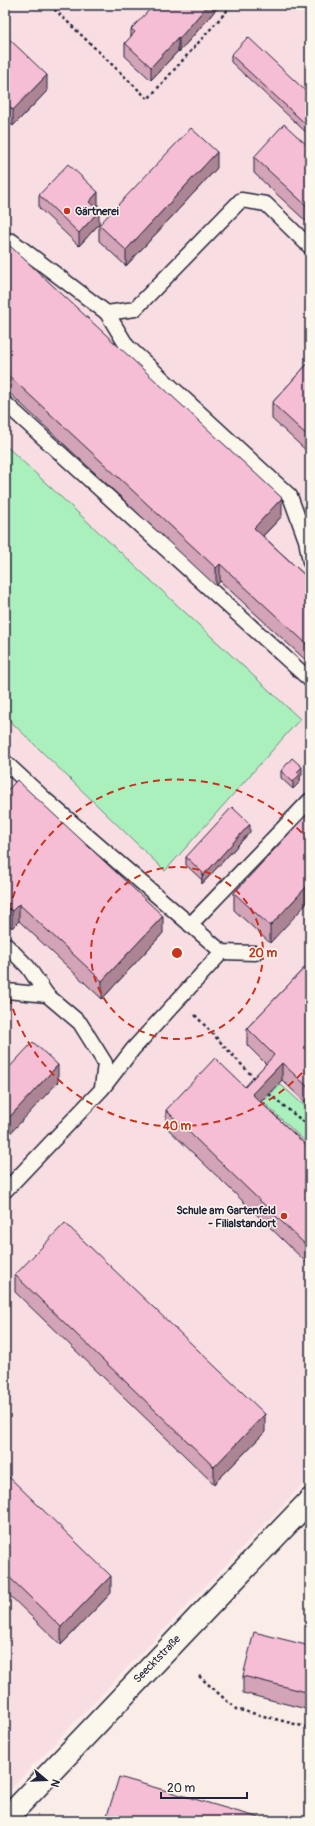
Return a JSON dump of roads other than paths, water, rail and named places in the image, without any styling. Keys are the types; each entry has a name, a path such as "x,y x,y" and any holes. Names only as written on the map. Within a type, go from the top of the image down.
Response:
{"street":[{"name":"Seecktstraße","path":"5,1820 310,1500"}],"lane":[{"path":"107,313 135,309 241,200 266,204 310,247"},
{"path":"5,240 12,241 107,313 127,346 290,496 306,540 310,562"},
{"path":"5,403 310,680"},
{"path":"5,762 47,801 222,952 256,953"},
{"path":"190,925 310,800"},
{"path":"5,944 28,967 47,995 80,1023 105,1063 102,1089"},
{"path":"5,1191 102,1089 133,1050 222,952"},
{"path":"5,992 47,995"}],"place":[{"name":"Gärtnerei","path":"67,211"},
{"name":"Schule am Gartenfeld - Filialstandort","path":"284,1216"}]}
